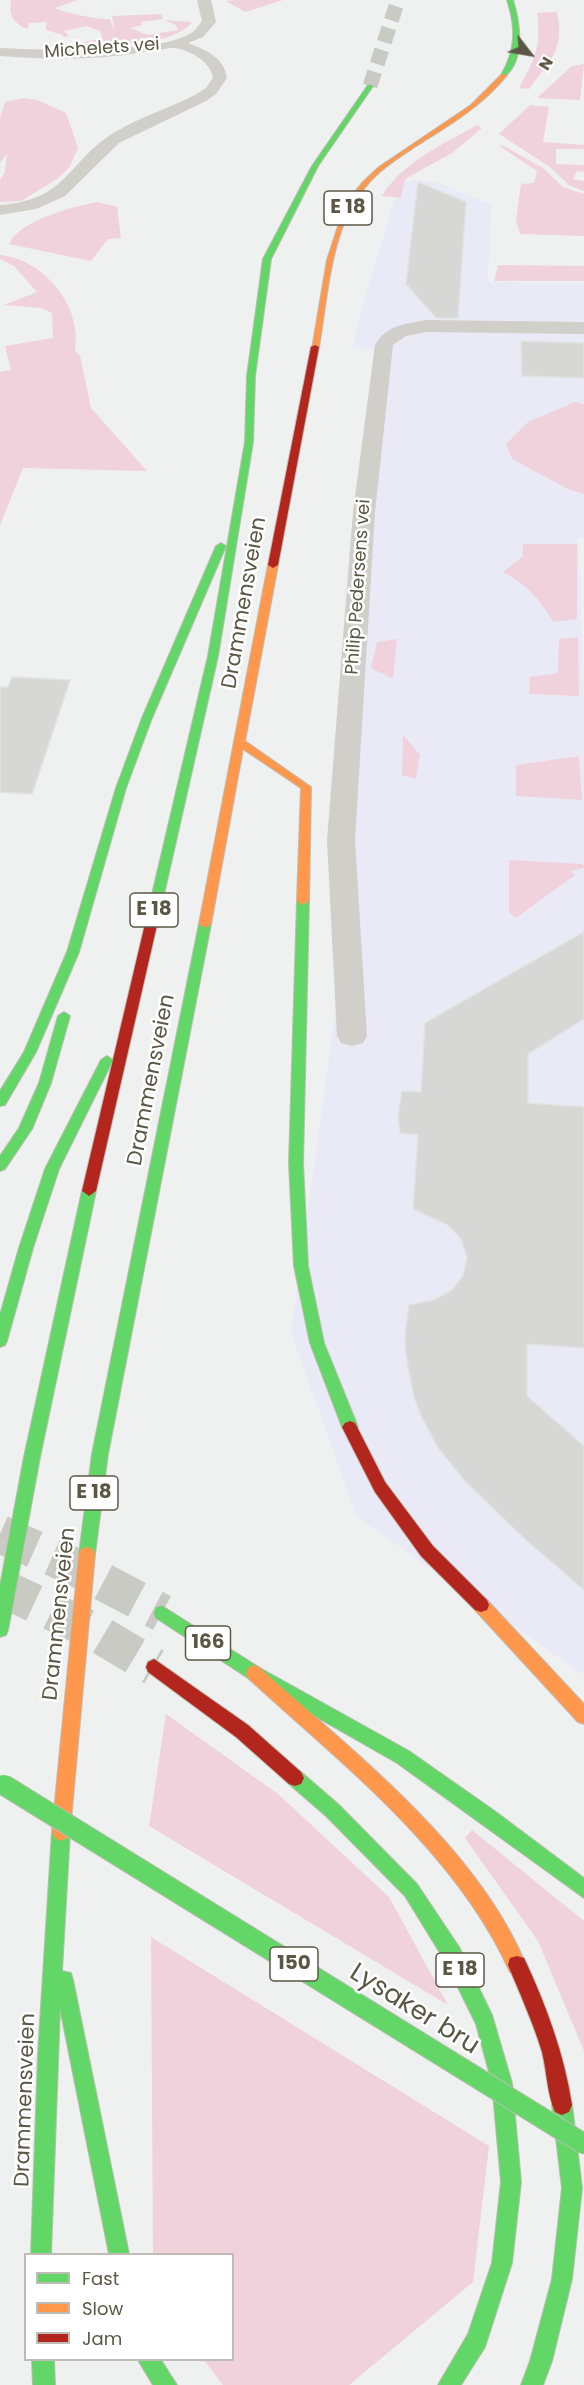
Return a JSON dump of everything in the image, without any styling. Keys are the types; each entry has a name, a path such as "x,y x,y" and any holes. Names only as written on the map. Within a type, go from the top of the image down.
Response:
{"highway":[{"name":"Drammensveien","path":"41,2253 46,2094 71,1703 86,1551 100,1454 241,743 287,488 336,240 345,212 363,185 380,170 470,110 502,78 513,58 518,37 516,18 510,0"},
{"name":"Drammensveien","path":"0,1630 32,1458 130,1013 213,656 249,442 251,376 267,259 315,166 370,86"},
{"name":"E 18","path":"0,1102 30,1052 73,952 128,768 206,576 237,513"},
{"path":"241,743 306,787 296,1163 301,1266 317,1343 341,1408 380,1487 427,1551 497,1620 584,1716"},
{"name":"E 18","path":"0,1166 25,1129 45,1083 68,1001 73,952"},
{"name":"E 18","path":"0,1341 26,1248 52,1169 130,1013"},
{"name":"166","path":"162,1613 254,1673"},
{"name":"E 18","path":"154,1667 242,1731 332,1810 411,1890 452,1954 486,2022 502,2083 511,2182 499,2274 477,2339 449,2385"},
{"path":"254,1673 403,1757 490,1818 584,1889"},
{"name":"E 18","path":"254,1673 398,1806 459,1872 498,1926 536,2003 559,2081 572,2188 562,2279 541,2361 532,2385"},
{"name":"Lysaker bru","path":"1,1783 584,2144"},
{"name":"E 18","path":"55,1935 116,2225 119,2253"},
{"path":"43,2361 44,2385"},
{"path":"150,2361 166,2385"}],"street":[{"name":"Michelets vei","path":"0,52 24,54 120,52 176,43 198,33 207,26 210,19 204,0"},
{"path":"0,210 20,208 55,195 65,189 95,155 111,142 211,91 220,78 217,66 209,58 176,43"},
{"name":"Philip Pedersens vei","path":"352,1036 341,840 364,512 384,345 389,338 400,331 426,326 584,328"}],"shaded area":[{"path":"11,0 78,0 55,8 82,16 110,19 115,32 112,16 161,14 163,19 141,22 142,25 130,28 148,35 178,30 176,25 164,20 192,22 183,30 155,40 121,45 76,47 72,45 102,38 100,31 86,26 64,31 69,36 63,37 63,35 46,30 47,22 28,23 29,28 24,28 12,17"},
{"path":"283,0 245,12 226,1"},
{"path":"557,12 559,36 554,54 529,89 519,88 536,52 537,13"},
{"path":"584,64 580,100 537,98 572,66"},
{"path":"24,98 37,100 66,113 78,148 69,168 57,179 21,201 0,202 0,180 5,172 7,153 0,163 0,118 5,102"},
{"path":"530,105 549,107 543,142 584,145 584,149 556,149 556,164 584,165 584,172 577,171 573,179 584,181 584,191 570,186 550,167 499,134"},
{"path":"477,125 482,128 452,153 405,179 401,198 382,196 390,184 412,164"},
{"path":"498,145 504,146 543,168 563,187 584,194 584,236 520,234 516,220 521,184 534,183 537,171"},
{"path":"400,181 432,181 491,204 488,282 584,283 584,537 578,539 584,682 584,1675 357,1517 291,1332 335,1016 375,349 353,348 359,318"},
{"path":"97,202 117,207 121,238 108,239 91,261 9,244 24,228 35,221 74,207"},
{"path":"0,255 16,258 31,266 57,288 73,318 76,334 75,351 80,356 91,408 147,471 23,468 0,525 0,372 11,370 5,346 53,338 52,313 41,308 4,305 37,292 14,266 0,259"},
{"path":"498,265 584,266 584,281 494,281"},
{"path":"575,402 584,404 584,494 570,490 512,459 506,444 528,422"},
{"path":"523,544 577,544 577,619 553,622 532,593 503,572 523,556"},
{"path":"578,637 579,696 529,694 530,677 558,673 559,639"},
{"path":"397,639 393,679 371,668 377,642"},
{"path":"403,735 420,755 416,779 402,775"},
{"path":"579,756 582,800 516,796 516,765"},
{"path":"509,860 583,864 584,868 570,871 575,875 516,918 509,912"},
{"path":"166,1714 278,1794 389,1897 448,2005 149,1826"},
{"path":"472,1830 584,1921 584,2051 538,1941 465,1838"},
{"path":"151,1937 489,2146 473,2282 349,2385 223,2385 205,2361 234,2361 234,2253 153,2253"}],"building":[{"path":"418,182 466,202 458,318 436,318 406,284"},
{"path":"521,341 584,343 584,378 522,376"},
{"path":"12,677 70,680 32,794 0,792 0,687 8,687"},
{"path":"584,932 584,1019 528,1054 528,1103 584,1107 584,1348 527,1344 527,1396 584,1446 584,1590 526,1540 464,1480 439,1449 422,1418 414,1397 406,1356 405,1336 409,1305 434,1300 452,1290 463,1276 467,1257 461,1239 448,1225 413,1209 418,1135 400,1133 398,1117 402,1091 421,1092 425,1023"}],"tunnel":[{"path":"370,86 398,0"},
{"path":"0,1534 75,1567 162,1613"},
{"path":"0,1587 95,1632 154,1667"}],"traffic: fast":[{"path":"504,75 510,66 517,38 510,0"},
{"path":"156,903 213,656 249,442 251,376 267,259 315,166 370,86"},
{"path":"0,1102 30,1052 73,952 121,788 147,718 221,546"},
{"path":"303,901 296,1163 301,1266 317,1343 350,1427"},
{"path":"87,1554 100,1454 205,924"},
{"path":"0,1166 25,1129 45,1083 64,1016"},
{"path":"0,1341 26,1248 52,1169 107,1060"},
{"path":"0,1630 32,1457 89,1191"},
{"path":"162,1613 254,1673 403,1757 490,1818 584,1889"},
{"path":"295,1778 332,1810 411,1890 452,1954 485,2022 502,2083 511,2182 502,2263 477,2339 449,2385"},
{"path":"4,1785 584,2144"},
{"path":"41,2253 48,2054 61,1832"},
{"path":"64,1980 119,2253"},
{"path":"532,2385 541,2361 562,2279 572,2188 562,2105"},
{"path":"43,2361 44,2385"},
{"path":"150,2361 166,2385"}],"traffic: slow":[{"path":"315,347 331,260 344,217 353,198 381,168 473,106 490,92 504,75"},
{"path":"205,924 273,565"},
{"path":"241,743 306,787 303,901"},
{"path":"61,1832 87,1554"},
{"path":"481,1605 584,1716"},
{"path":"254,1673 383,1791 444,1855 497,1924 517,1965"}],"traffic: jam":[{"path":"273,565 315,347"},
{"path":"89,1191 156,903"},
{"path":"350,1427 380,1487 427,1551 481,1605"},
{"path":"154,1667 242,1731 295,1778"},
{"path":"517,1965 546,2033 556,2069 562,2105"}]}
